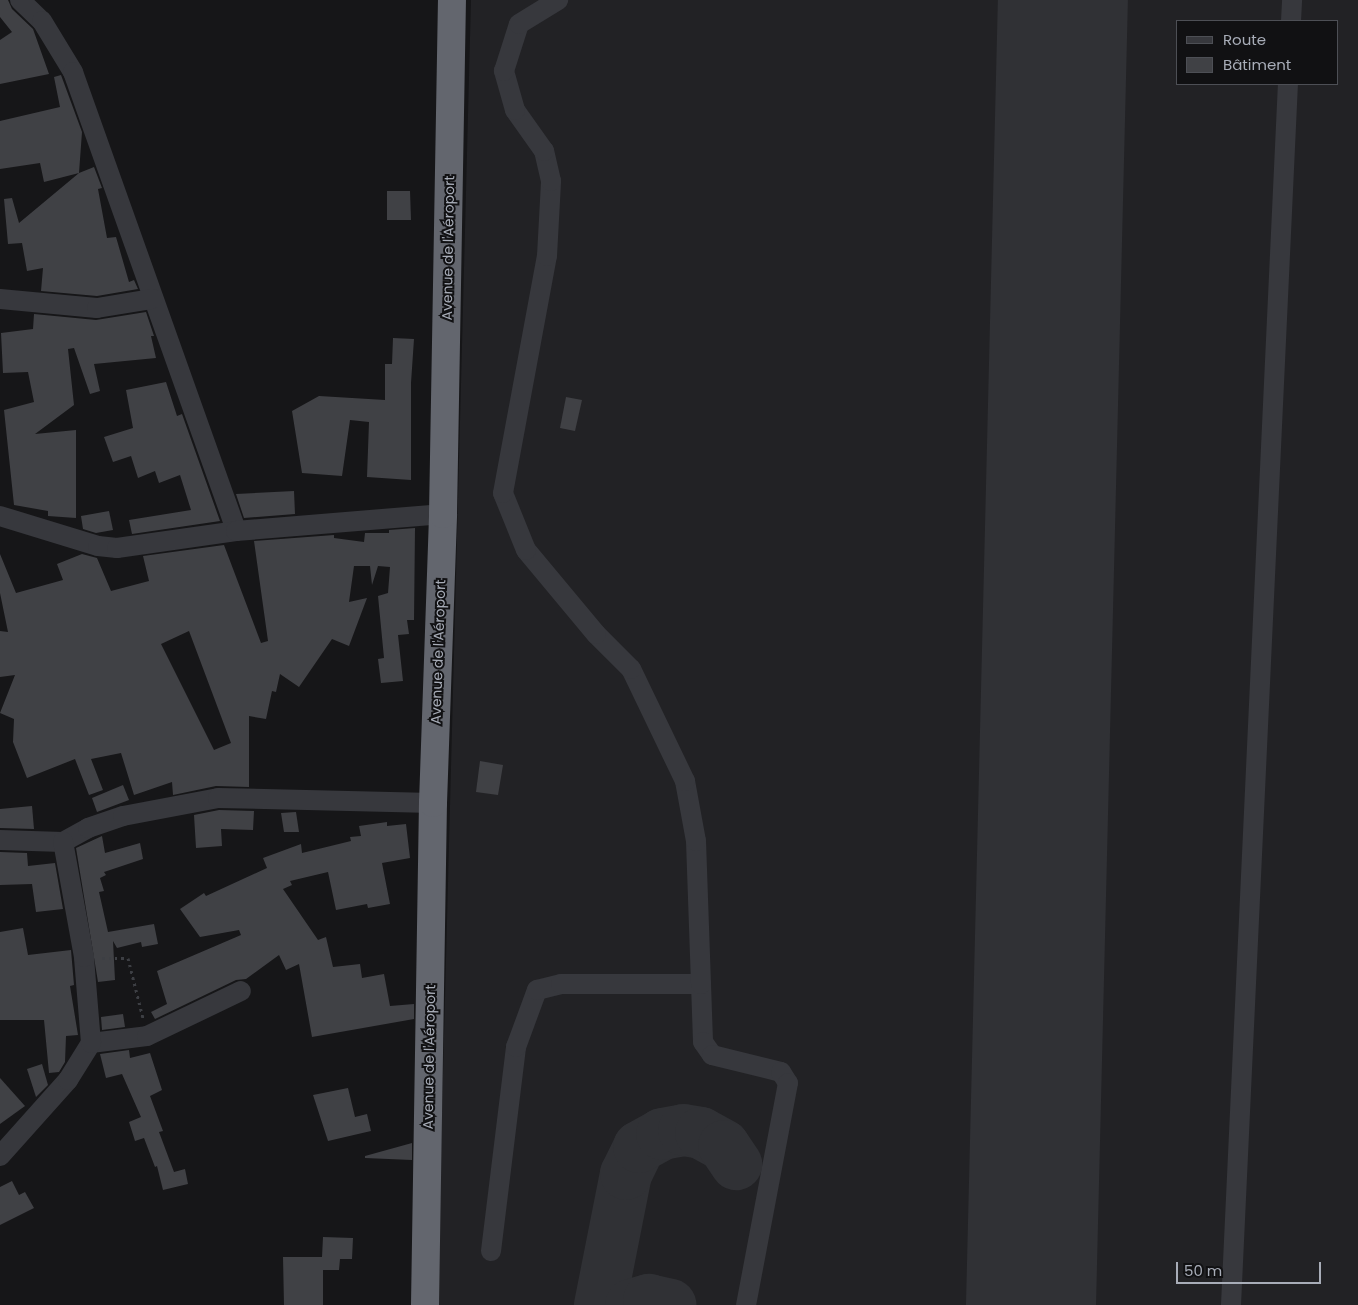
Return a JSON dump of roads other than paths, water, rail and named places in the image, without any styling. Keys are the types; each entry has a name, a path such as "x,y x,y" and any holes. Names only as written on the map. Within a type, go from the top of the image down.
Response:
{"highway":[{"name":"Avenue de l'Aéroport","path":"425,1305 433,803 443,514 452,0"}],"street":[{"path":"20,0 42,21 72,72 236,531"},
{"path":"558,0 519,24 504,71 515,110 544,151 551,181 546,256 503,493 526,550 596,634 631,669 685,781 696,841 703,1042 712,1055 781,1072 788,1083 746,1305"},
{"path":"1291,20 1292,0"},
{"path":"1231,1305 1288,85"},
{"path":"0,299 97,308 152,299"},
{"path":"0,516 98,546 117,548 236,531 443,514"},
{"path":"0,840 63,842 88,828 123,816 218,798 433,803"},
{"path":"0,1156 68,1080 90,1043 84,957 63,842"},
{"path":"491,1251 516,1047 537,990 561,984 701,984"},
{"path":"90,1043 147,1036 241,991"}]}
